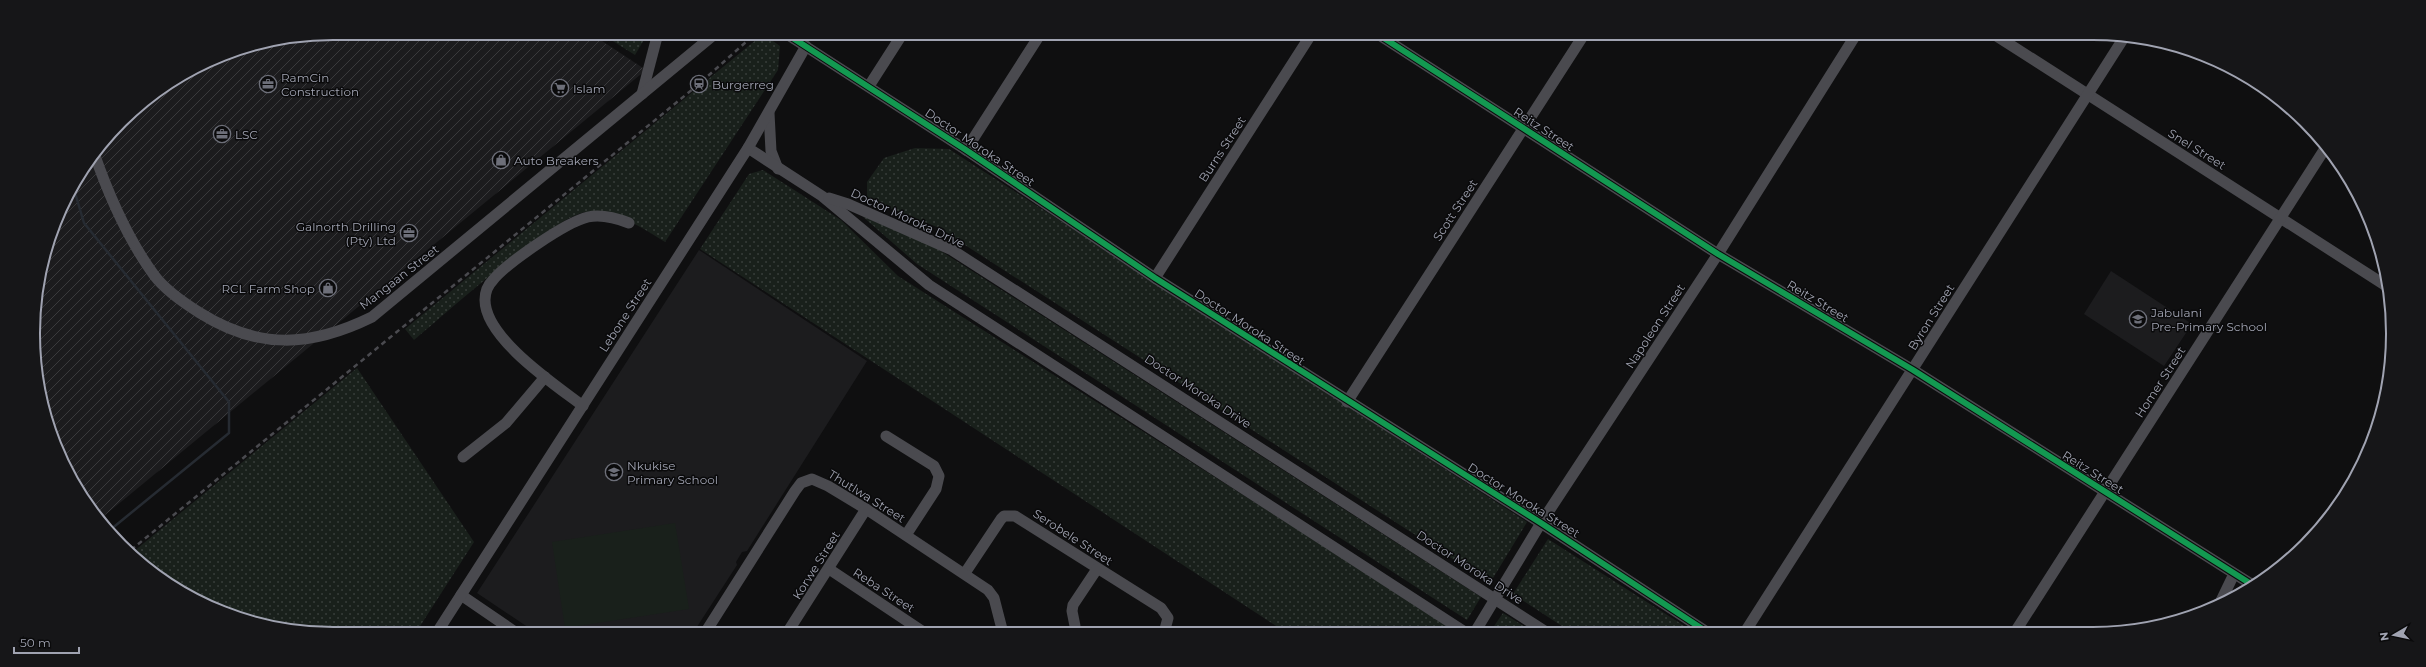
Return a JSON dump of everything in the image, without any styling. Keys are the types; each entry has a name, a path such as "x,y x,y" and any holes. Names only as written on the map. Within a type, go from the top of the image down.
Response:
{"street":[{"path":"642,94 656,40"},
{"name":"Mangaan Street","path":"97,161 105,186 129,237 155,276 186,305 222,327 251,337 298,340 326,336 372,317 708,40"},
{"name":"Doctor Moroka Street","path":"796,40 966,150 1154,278 1347,402 1541,523 1699,627"},
{"path":"869,86 899,40"},
{"path":"966,150 1037,40"},
{"name":"Burns Street","path":"1154,278 1307,40"},
{"name":"Reitz Street","path":"1387,40 1718,254 1913,370 2248,582"},
{"name":"Scott Street","path":"1347,402 1580,40"},
{"name":"Napoleon Street","path":"1478,627 1496,600 1541,523 1718,254 1853,40"},
{"name":"Snel Street","path":"2003,40 2381,283"},
{"name":"Byron Street","path":"1748,627 2121,42"},
{"name":"Lebone Street","path":"440,627 748,148 806,46"},
{"path":"770,111 769,140 778,169"},
{"name":"Doctor Moroka Drive","path":"748,148 778,169 822,196 930,285 1457,627"},
{"name":"Homer Street","path":"2018,627 2323,152"},
{"name":"Doctor Moroka Drive","path":"822,196 848,204 952,250 1538,627"},
{"path":"583,406 545,377 492,325 485,299 489,286 493,280 529,251 553,234 576,221 601,215 629,223"},
{"path":"462,456 506,423 545,377"},
{"path":"886,436 934,466 939,476 936,489 906,535"},
{"name":"Thutlwa Street","path":"709,627 801,483 812,480 819,481 866,509 965,573 988,590 994,598 1001,627"},
{"name":"Korwe Street","path":"792,627 866,509"},
{"name":"Serobele Street","path":"965,573 1001,519 1010,515 1021,518 1165,612 1168,623 1166,627"},
{"name":"Reba Street","path":"829,569 916,627"},
{"path":"1075,626 1072,611 1073,605 1098,569"},
{"path":"2223,596 2234,574"},
{"path":"461,595 508,627"}],"shaded area":[{"path":"334,40 601,40 646,70 104,516 89,497 62,446 46,391 40,334 46,276 62,221 89,170 126,126 170,89 221,62 258,50 295,43"},
{"path":"611,40 644,40 635,55"},
{"path":"756,40 772,40 780,46 778,70 665,242 629,221 609,214 587,212 572,217 551,229 500,267 414,340 405,329"},
{"path":"915,148 949,149 1527,522 1490,583 937,227 867,199 867,182 884,158"},
{"path":"763,170 841,220 898,276 1448,625 1449,627 1278,627 700,249 749,174"},
{"path":"862,216 930,244 1481,597 1467,620 917,264"},
{"path":"699,250 867,361 747,551 742,552 736,562 737,565 697,627 528,627 477,593"},
{"name":"Jabulani Pre-Primary School","path":"2111,271 2192,324 2164,366 2084,314"},
{"path":"357,368 474,542 419,627 314,626 258,617 221,605 187,588 170,578 136,550"},
{"path":"675,523 689,609 565,627 552,542"},
{"path":"1548,539 1686,627 1563,627 1513,594"},
{"path":"1503,613 1525,627 1493,627"}],"waterway":[{"path":"75,194 84,223 229,402 229,433 113,527"}],"railway":[{"path":"133,548 699,84 748,40"}],"cycle path":[{"path":"796,40 966,150 1155,278 1541,523 1699,627"},
{"path":"1387,40 1718,254 1913,370 2248,582"}],"place":[{"name":"RamCin Construction","path":"268,84"},
{"name":"Burgerreg","path":"699,84"},
{"name":"Islam","path":"560,88"},
{"name":"LSC","path":"222,134"},
{"name":"Auto Breakers","path":"501,160"},
{"name":"Galnorth Drilling (Pty) Ltd","path":"409,233"},
{"name":"RCL Farm Shop","path":"328,288"},
{"name":"Jabulani Pre-Primary School","path":"2138,319"},
{"name":"Nkukise Primary School","path":"614,472"}]}
